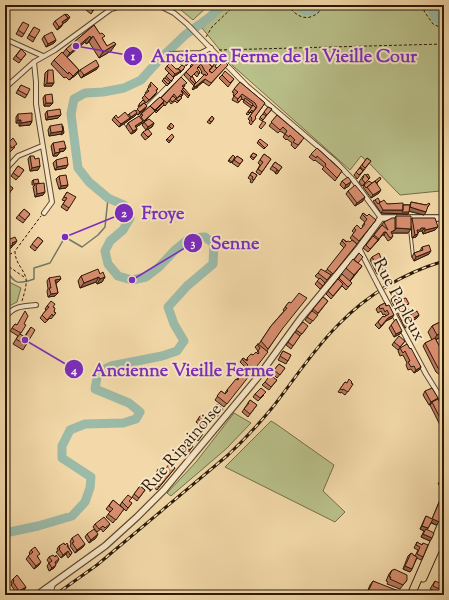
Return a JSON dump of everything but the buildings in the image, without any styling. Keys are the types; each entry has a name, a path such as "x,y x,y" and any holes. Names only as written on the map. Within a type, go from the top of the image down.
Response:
{"main road":[{"path":"411,595 444,519"},
{"path":"416,595 444,531"}],"street":[{"path":"5,88 34,62 55,50 110,7 115,8 116,5"},
{"path":"150,5 160,6 174,13 198,34 246,86 340,166 354,181 381,218 444,218"},
{"path":"5,39 43,56"},
{"path":"126,124 144,110 201,53 211,48"},
{"path":"171,54 201,53"},
{"path":"34,62 36,104 52,202 44,213"},
{"path":"5,170 18,156 42,146"},
{"name":"Rue Ripainoise","path":"37,595 105,546 164,490 233,409 297,324 359,248 381,218"},
{"name":"Rue Papleux","path":"359,248 426,374 444,403"},
{"path":"5,318 14,308 36,305"},
{"path":"50,595 53,584"}],"lane":[{"path":"408,217 413,256"}],"path":[{"path":"204,41 212,28 235,5"},
{"path":"288,5 292,12 302,17 313,16 326,5"},
{"path":"426,5 424,11 433,24 444,29"},
{"path":"214,52 219,50 444,44"},
{"path":"5,257 15,251 44,213"},
{"path":"15,251 15,257 18,265 26,279 26,287 20,306"},
{"path":"5,264 26,279"}],"green space":[{"path":"175,5 209,5 193,20"},
{"path":"228,5 292,5 298,10 312,14 323,5 430,5 432,18 444,25 444,189 440,191 400,195 361,156 350,170 233,66 202,28"},
{"path":"5,278 9,282 21,288 17,302 5,308"},
{"path":"234,413 251,423 226,449 171,496 167,493 196,462"},
{"path":"271,421 334,465 323,491 345,512 335,522 225,467"}],"waterway":[{"path":"5,533 38,526 72,516 85,502 90,488 91,477 62,458 62,446 70,430 85,424 123,423 136,419 140,412 129,403 95,389 98,372 111,366 162,356 177,351 184,341 174,324 168,307 187,286 213,264 214,244 205,237 190,238 146,277 132,280 118,276 108,264 105,251 110,241 123,230 130,218 124,205 108,198 89,182 78,168 71,114 74,99 85,93 103,92 124,88 141,80 185,35 210,17 221,5"},
{"path":"297,5 305,11 318,8 322,5"},
{"path":"437,5 433,11 436,18 444,21"},
{"path":"5,269 11,278 17,282 28,281 34,279 34,268 50,263 65,237 82,247 98,235 105,227 108,198"}],"railway":[{"path":"55,595 97,565 228,455 272,408 320,345 349,314 387,286 415,272 444,261"}],"place":[{"name":"Ancienne Ferme de la Vieille Cour","path":"76,46"},
{"name":"Froye","path":"65,237"},
{"name":"Senne","path":"132,280"},
{"name":"Ancienne Vieille Ferme","path":"25,340"}]}
